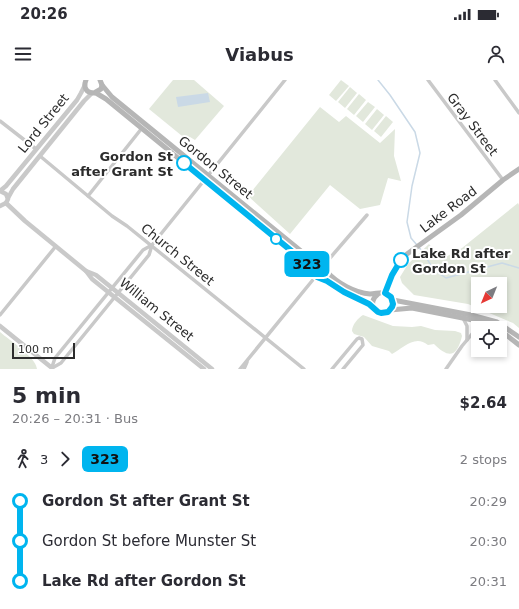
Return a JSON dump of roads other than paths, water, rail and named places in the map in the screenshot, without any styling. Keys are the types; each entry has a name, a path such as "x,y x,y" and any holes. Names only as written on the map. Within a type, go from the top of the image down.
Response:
{"main road":[{"name":"Gordon Street","path":"101,82 112,97 307,256 321,265"},
{"path":"94,93 99,91 101,82"},
{"name":"Gordon Street","path":"85,83 86,90 106,99 305,262 317,275 344,292 369,304 375,310"},
{"name":"Lake Road","path":"385,293 395,269 401,260 418,244 461,214 519,169"},
{"path":"327,272 326,275 317,275 314,267 321,265 327,268 327,272 333,278 353,290 366,294 385,293 393,300 471,315 497,322 519,337"},
{"path":"378,294 373,299 373,306 375,310 381,313 388,312 390,310 412,308 477,321"},
{"path":"390,310 393,300"},
{"path":"507,336 519,345"}],"street":[{"path":"52,368 61,363 119,293 149,255 152,245 285,80"},
{"name":"Gray Street","path":"428,80 503,180"},
{"path":"495,80 519,113"},
{"name":"Lord Street","path":"7,201 6,194 0,191 6,186 79,97 85,83"},
{"name":"Lord Street","path":"7,201 13,189 84,101 94,93"},
{"path":"0,121 36,149"},
{"path":"88,196 142,128"},
{"name":"Church Street","path":"40,156 112,216 128,226 152,245 304,369"},
{"path":"0,206 7,201"},
{"name":"William Street","path":"7,201 25,221 86,271 92,279 204,369"},
{"path":"321,265 366,215"},
{"path":"52,368 55,358 143,250 152,245"},
{"path":"0,315 56,246"},
{"name":"William Street","path":"86,271 96,275 113,288 212,369"},
{"path":"240,369 317,275"},
{"path":"462,318 467,326 467,340"},
{"path":"0,326 52,368"},
{"path":"446,369 471,335"},
{"path":"332,369 357,339 362,339 363,345 343,369"},
{"path":"244,369 248,359"}],"water":[{"path":"208,93 210,102 178,107 176,97"}],"waterway":[{"path":"378,80 415,132 420,153 412,186 407,222 411,238 422,251 434,270 446,278 502,263 519,268"}],"place":[{"name":"Gordon St after Grant St","path":"184,163"},
{"name":"Lake Rd after Gordon St","path":"401,260"}]}
